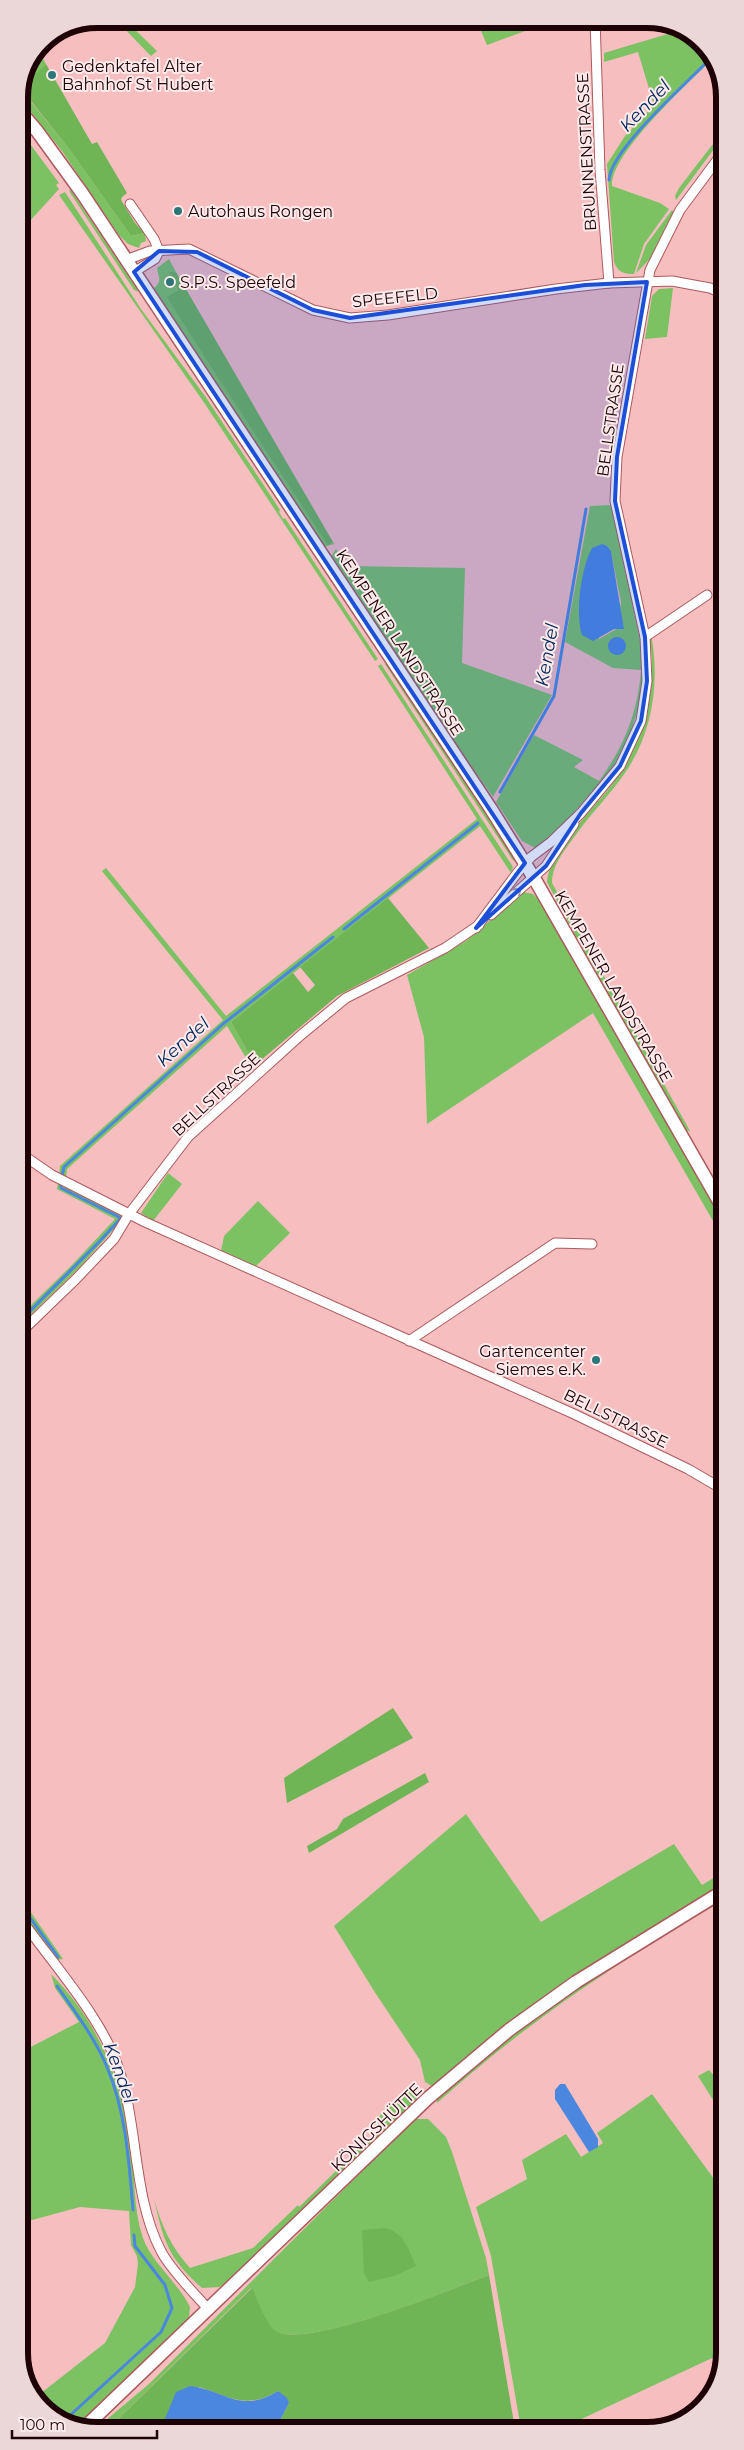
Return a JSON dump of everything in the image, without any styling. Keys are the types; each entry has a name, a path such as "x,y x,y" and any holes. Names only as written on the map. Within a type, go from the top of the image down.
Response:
{"street":[{"name":"BRUNNENSTRASSE","path":"595,28 600,170 609,283"},
{"name":"KEMPENER LANDSTRASSE","path":"28,121 62,163 525,863 716,1196"},
{"name":"BELLSTRASSE","path":"28,1325 76,1280 114,1239 129,1214 188,1137 335,1006 445,948 476,928 546,866 581,813 620,766 641,721 647,682 645,637 616,501 616,457 650,270 680,210 716,161"},
{"path":"130,204 154,238 159,251 155,259 134,272"},
{"name":"SPEEFELD","path":"126,260 150,251 189,250 313,310 350,318 416,311 556,289 609,283 686,283 716,291"},
{"path":"645,637 707,595"},
{"name":"BELLSTRASSE","path":"476,928 525,863 581,813"},
{"name":"BELLSTRASSE","path":"28,1158 52,1174 145,1222 574,1414 688,1469 716,1485"},
{"path":"409,1341 555,1244 592,1244"},
{"name":"KÖNIGSHÜTTE","path":"91,2422 428,2099 509,2030 576,1982 716,1896"},
{"path":"28,1928 100,2028 116,2061 126,2089 132,2117 146,2216 161,2253 209,2310"}],"highlighted area":[{"path":"159,251 197,252 313,310 350,318 585,285 647,282 617,457 615,501 645,637 647,681 641,721 620,766 581,813 546,866 476,928 525,863 134,272"}],"green space":[{"path":"124,28 133,28 157,51 151,56"},
{"path":"480,28 533,28 487,45"},
{"path":"673,33 693,45 708,63 636,138 623,156 615,172 612,186 660,203 669,209 644,244 634,274 621,272 614,262 607,164 625,136 654,105 638,52 604,62 604,53"},
{"path":"41,56 46,64 29,84 33,70"},
{"path":"46,64 92,144 97,142 127,193 121,200 135,223 145,233 131,236 70,150 28,97 30,80"},
{"path":"28,94 32,103 70,150 131,236 145,233 146,241 141,243 139,248 128,244 119,235 62,151 28,108"},
{"path":"716,140 716,146 676,200 675,196 679,188"},
{"path":"28,141 59,183 56,185 59,189 28,223"},
{"path":"71,190 139,292 134,290 69,191"},
{"path":"65,192 141,309 205,396 280,510 279,512 283,519 285,518 378,659 375,661 205,404 59,195"},
{"path":"672,210 674,212 650,259 636,273 646,245"},
{"path":"169,259 176,272 168,272 178,290 168,297 212,369 328,544 333,542 334,544 323,547 155,291 154,288 159,281 157,268"},
{"path":"168,272 176,272 333,542 328,545 167,297 178,290"},
{"path":"673,288 667,337 645,339 652,296 659,289"},
{"path":"611,505 639,635 644,670 639,706 630,735 611,771 550,839 535,848 522,841 496,802 534,735 583,760 574,767 599,781 616,755 628,729 637,700 641,670 613,668 565,642 590,506","holes":["607,546 611,552 621,602 618,628 599,639"]},
{"path":"336,549 346,566 465,568 462,663 552,695 493,797 441,724 331,557"},
{"path":"651,634 655,669 654,687 652,705 643,738 627,770 581,828 556,864 552,883 690,1131 683,1130 618,1016 547,882 549,870 558,854 578,825 623,769 640,733 650,696 652,656 649,636"},
{"path":"388,663 513,856 514,862 385,664"},
{"path":"381,664 513,867 511,873 480,826 231,1022 255,1065 252,1068 227,1026 67,1169 66,1179 59,1176 60,1166 223,1020 102,871 106,868 226,1016 477,819 378,666"},
{"path":"523,892 533,894 539,900 716,1206 716,1226 593,1013 427,1124 424,1037 407,975 466,941"},
{"path":"388,898 429,948 337,996 255,1065 231,1022 293,973 308,992 315,985 300,967"},
{"path":"168,1173 182,1184 153,1221 141,1213"},
{"path":"58,1182 120,1213 123,1219 78,1269 28,1317 28,1308 115,1219 57,1189"},
{"path":"258,1201 290,1233 255,1267 221,1251 224,1236"},
{"path":"393,1708 413,1738 287,1803 284,1778"},
{"path":"425,1773 429,1782 309,1853 307,1846 337,1829 343,1819"},
{"path":"466,1814 541,1922 674,1844 702,1885 716,1876 716,1891 432,2086 425,2082 420,2060 334,1926"},
{"path":"716,1903 716,1906 627,1959 542,2017 437,2103 437,2098 547,2008 615,1963"},
{"path":"28,1908 63,1959 56,1960 28,1921"},
{"path":"51,1974 82,2011 106,2054 115,2076 128,2123 132,2147 136,2204 143,2238 152,2255 190,2307 189,2317 184,2326 82,2421 62,2413 40,2394 105,2343 135,2287 138,2264 137,2256 131,2245 129,2211 80,2207 28,2221 28,2048 79,2022 55,1988"},
{"path":"709,2070 716,2078 716,2105 698,2076"},
{"path":"414,2084 420,2097 229,2282 220,2287 202,2288 181,2267 164,2237 154,2198 168,2235 177,2252 190,2268 253,2248 298,2205 299,2207 378,2130 372,2123"},
{"path":"652,2094 716,2182 716,2356 575,2422 520,2422 491,2256 476,2207 527,2179 522,2160 566,2134 581,2157 603,2143 597,2133"},
{"path":"414,2119 428,2119 446,2137 486,2258 489,2275 378,2316 312,2333 287,2334 272,2329 251,2288 115,2422 104,2422 149,2384"},
{"path":"385,2228 392,2230 405,2242 416,2266 394,2276 369,2282 364,2273 362,2230"},
{"path":"489,2275 514,2422 279,2422 289,2403 278,2391 267,2397 248,2401 229,2398 199,2387 164,2422 115,2422 252,2288 264,2315 273,2329 288,2334 312,2333 343,2326 412,2304"}],"water":[{"path":"602,544 611,551 624,629 614,629 593,641 582,635 579,615 580,591 585,567 592,548"},
{"path":"613,637 621,637 626,642 624,653 613,655 608,650 608,642"},
{"path":"560,2084 565,2084 598,2139 598,2147 589,2152 555,2099 555,2090"},
{"path":"190,2386 234,2399 253,2401 265,2398 278,2391 287,2398 289,2403 279,2422 164,2422 176,2392"}],"waterway":[{"name":"Kendel","path":"609,180 613,167 636,135 707,62"},
{"name":"Kendel","path":"500,792 554,696 586,509"},
{"name":"Kendel","path":"344,929 478,823"},
{"name":"Kendel","path":"62,1176 64,1167 223,1024 333,937"},
{"name":"Kendel","path":"28,1313 121,1218 61,1188 61,1184"},
{"name":"Kendel","path":"28,1915 58,1957"},
{"name":"Kendel","path":"57,1986 97,2046 113,2084 119,2102 126,2137 133,2210"},
{"name":"Kendel","path":"69,2416 161,2332 172,2308 165,2285 135,2246 134,2235"}],"place":[{"name":"Gedenktafel Alter Bahnhof St Hubert","path":"52,75"},
{"name":"Autohaus Rongen","path":"178,211"},
{"name":"S.P.S. Speefeld","path":"170,282"},
{"name":"Gartencenter Siemes e.K.","path":"596,1360"}]}
